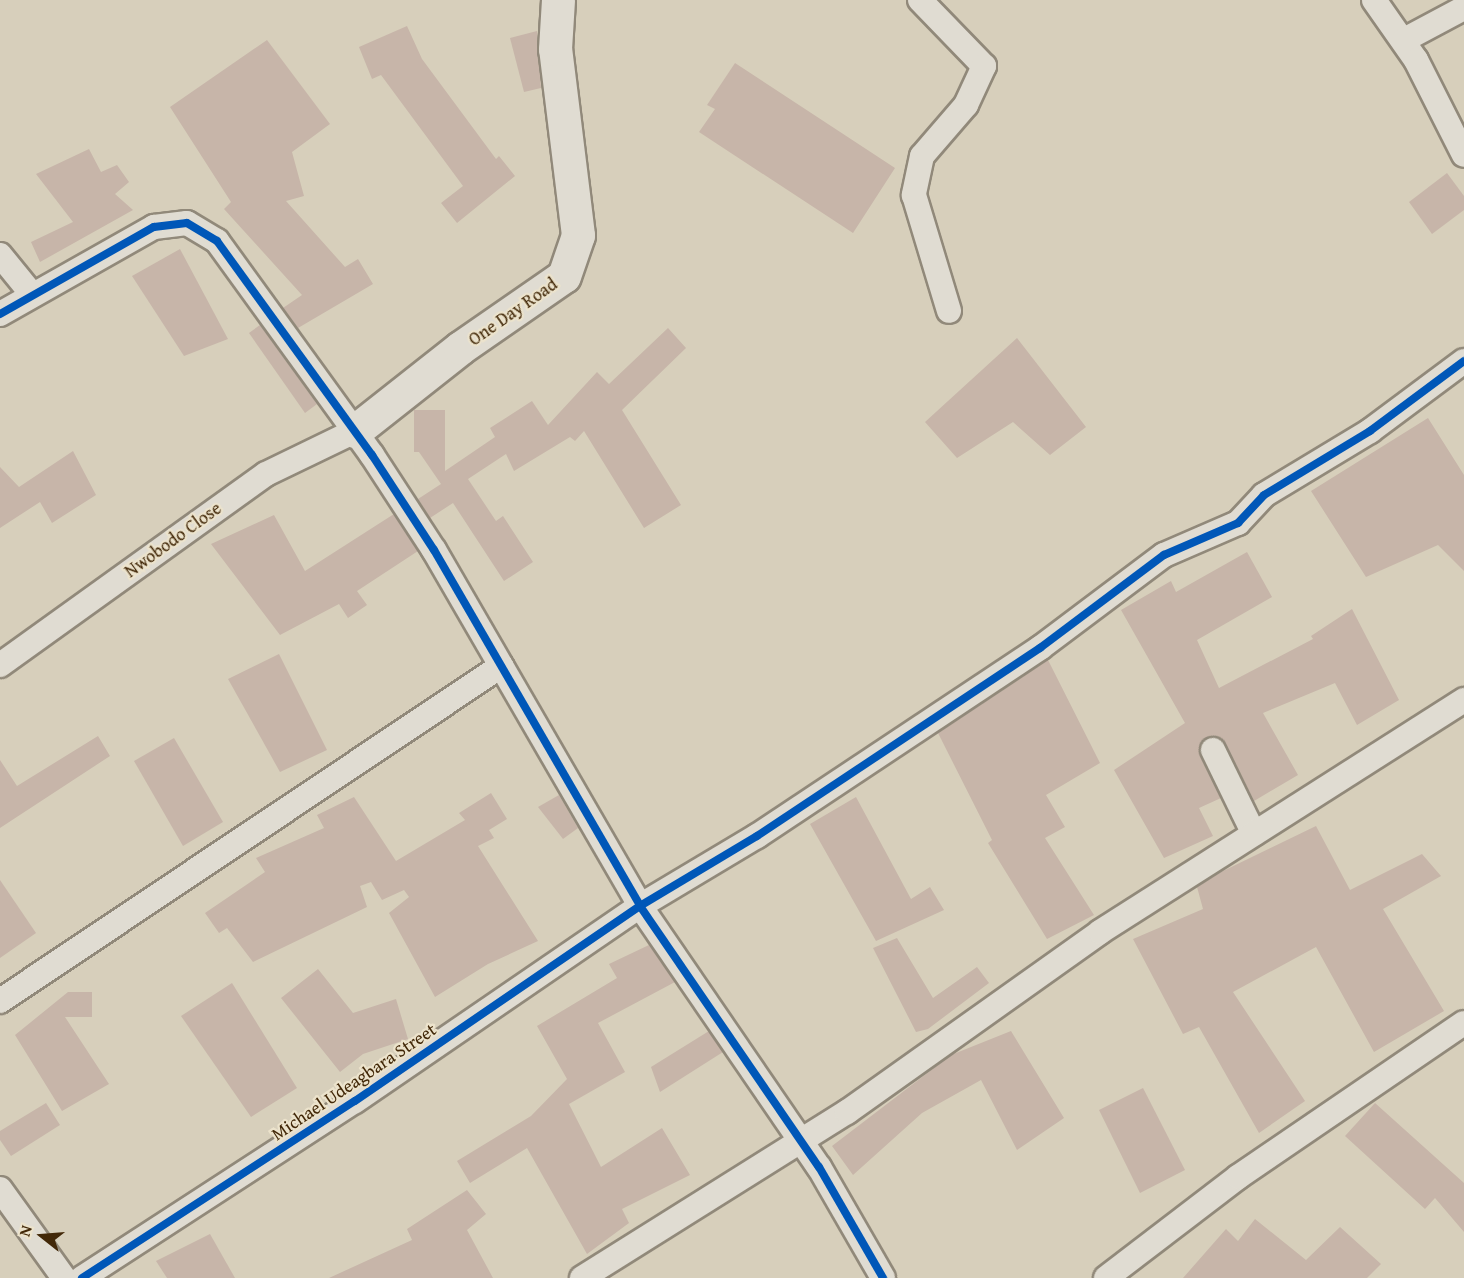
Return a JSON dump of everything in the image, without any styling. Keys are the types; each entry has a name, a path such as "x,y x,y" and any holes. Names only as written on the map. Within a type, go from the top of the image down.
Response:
{"main road":[{"name":"One Day Road","path":"355,430 460,348 564,276 578,235 555,49 558,0"}],"street":[{"path":"920,0 984,66 966,105 922,156 914,195 948,311"},
{"path":"1374,0 1404,40 1464,155"},
{"path":"1404,40 1464,8"},
{"path":"0,315 31,293 154,227 187,223 217,241 355,430 434,550 640,906 802,1141 884,1278"},
{"path":"0,255 31,293"},
{"name":"Michael Udeagbara Street","path":"82,1278 355,1101 640,906 757,836 1040,648 1164,555 1238,523 1264,495 1370,431 1464,361"},
{"name":"Nwobodo Close","path":"0,664 266,474 355,430"},
{"path":"0,1001 501,666"},
{"path":"582,1278 802,1141 928,1058 1100,932 1464,700"},
{"path":"1213,750 1254,834"},
{"path":"1106,1278 1238,1177 1464,1023"},
{"path":"0,1189 64,1278"}],"building":[{"path":"407,26 422,59 496,159 499,156 515,176 457,223 441,203 463,186 381,75 372,79 359,47"},
{"path":"537,31 541,88 524,92 510,38"},
{"path":"267,40 330,124 292,152 304,196 286,201 345,267 358,259 373,284 298,328 283,308 302,295 224,209 231,202 170,107"},
{"path":"735,63 895,168 853,233 699,132 715,109 707,105"},
{"path":"89,149 101,172 117,165 129,182 115,194 133,210 40,262 31,242 73,222 36,174"},
{"path":"1447,173 1464,196 1464,210 1432,234 1409,202"},
{"path":"180,249 228,339 184,356 132,276"},
{"path":"260,325 317,404 305,413 249,333"},
{"path":"668,328 686,348 622,410 681,505 644,528 584,431 575,441 570,437 514,471 506,454 468,479 496,521 503,516 533,562 504,581 453,503 430,518 418,499 441,484 419,452 414,452 414,410 445,410 445,471 495,437 490,428 532,401 548,425 597,372 609,384"},
{"path":"1017,338 1086,427 1050,455 1013,422 957,458 925,422"},
{"path":"1428,418 1464,475 1464,571 1438,545 1366,577 1311,491"},
{"path":"73,451 96,495 52,523 40,502 0,528 0,467 19,487"},
{"path":"394,514 418,551 357,591 367,605 348,618 339,604 280,635 211,544 274,515 305,571"},
{"path":"1247,552 1272,597 1197,640 1219,688 1313,639 1311,636 1352,609 1399,700 1357,725 1335,683 1263,713 1298,775 1254,801 1225,743 1215,736 1206,738 1200,756 1221,798 1199,808 1213,836 1164,858 1114,770 1185,723 1121,610 1171,581 1176,592"},
{"path":"279,654 327,750 280,772 228,679"},
{"path":"1048,660 1100,763 1046,795 1065,827 1045,838 1094,915 1047,939 988,843 992,840 938,733"},
{"path":"98,736 110,756 0,828 0,760 17,786"},
{"path":"174,738 223,822 183,846 134,761"},
{"path":"491,793 507,819 489,830 494,838 478,846 538,941 488,964 435,997 389,913 409,897 404,890 382,900 371,882 360,886 367,907 253,962 227,928 219,933 205,913 265,872 256,858 324,828 317,815 354,797 396,861 465,820 459,813"},
{"path":"559,795 578,828 563,839 538,807"},
{"path":"856,797 911,899 930,887 944,910 876,941 810,824"},
{"path":"1316,826 1350,890 1422,854 1441,876 1383,909 1444,1011 1374,1052 1316,947 1233,992 1305,1101 1259,1133 1199,1027 1183,1034 1133,939 1203,909 1197,887 1221,872"},
{"path":"0,880 36,933 0,958"},
{"path":"897,938 933,998 977,967 989,983 928,1029 916,1032 873,948"},
{"path":"649,945 675,982 598,1023 625,1072 569,1104 601,1167 662,1128 690,1175 622,1209 629,1223 587,1254 527,1148 470,1183 457,1161 531,1116 567,1079 537,1026 617,978 609,964"},
{"path":"318,969 353,1013 396,999 408,1039 363,1054 340,1072 281,998"},
{"path":"232,983 297,1088 251,1117 181,1016"},
{"path":"68,992 92,992 92,1017 65,1017 109,1084 62,1111 15,1035"},
{"path":"709,1031 723,1052 660,1092 651,1067"},
{"path":"1011,1031 1064,1118 1017,1150 981,1080 922,1113 853,1175 832,1146 951,1055"},
{"path":"1143,1088 1185,1170 1140,1193 1099,1110"},
{"path":"46,1103 60,1125 11,1156 0,1140 0,1131"},
{"path":"1375,1103 1464,1183 1464,1232 1435,1198 1425,1209 1345,1136"},
{"path":"467,1190 486,1214 467,1230 493,1278 329,1278 412,1240 407,1229"},
{"path":"1255,1219 1306,1260 1340,1227 1381,1264 1367,1278 1183,1278 1226,1229 1238,1241"},
{"path":"210,1234 235,1278 167,1278 156,1261"}],"cycle path":[{"path":"0,314 154,227 187,223 217,241 372,455 434,550 640,906 819,1167 883,1278"},
{"path":"82,1278 355,1101 640,906 757,836 1040,648 1164,555 1238,523 1264,495 1370,431 1464,361"}]}
